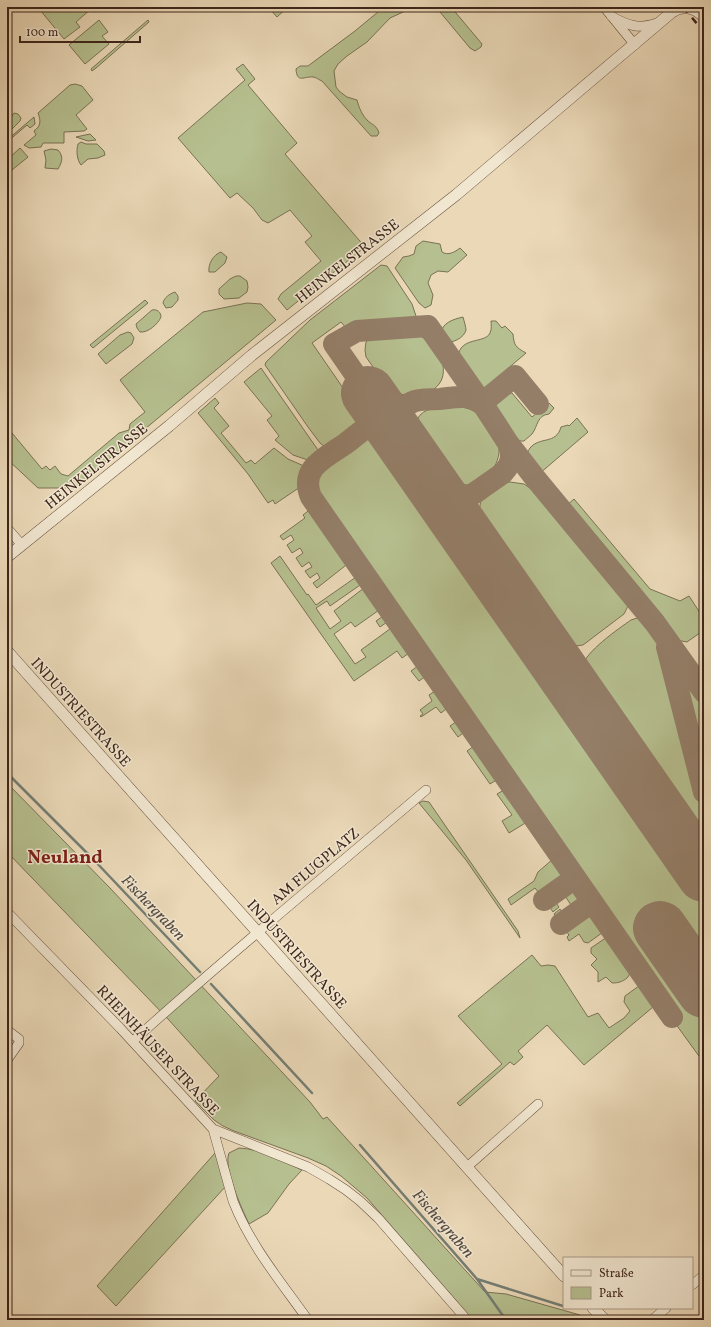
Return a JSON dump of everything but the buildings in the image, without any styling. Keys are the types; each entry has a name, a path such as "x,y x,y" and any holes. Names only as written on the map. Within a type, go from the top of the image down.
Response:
{"street":[{"path":"604,7 635,45"},
{"name":"HEINKELSTRASSE","path":"7,557 169,426 252,355 456,195 676,10 687,7 696,10 704,17"},
{"path":"611,16 625,24 634,26 643,27 661,22"},
{"path":"7,528 22,545"},
{"name":"INDUSTRIESTRASSE","path":"7,651 563,1275"},
{"name":"AM FLUGPLATZ","path":"133,1041 200,981 426,790"},
{"name":"RHEINHÄUSER STRASSE","path":"7,912 133,1041 213,1128 308,1168 346,1190 378,1218 467,1320"},
{"path":"7,1030 19,1039 19,1043 7,1060"},
{"path":"467,1167 538,1104"},
{"path":"213,1128 237,1212 259,1251 308,1320"},
{"path":"693,1284 704,1275"},
{"path":"594,1309 605,1320"},
{"path":"652,1320 665,1309"}],"green space":[{"path":"101,7 95,12 91,9 76,22 80,27 64,39 40,10"},
{"path":"268,7 288,7 277,17"},
{"path":"384,7 414,7 390,18 367,42 338,64 334,71 336,87 347,97 357,100 364,116 377,129 379,133 377,136 371,136 322,81 314,77 299,78 296,69 300,66 308,66"},
{"path":"434,7 451,7 482,44 481,47 475,51 470,48 440,12"},
{"path":"99,20 108,32 102,36 109,44 85,64 69,45"},
{"path":"148,20 149,22 92,71 91,69"},
{"path":"243,64 255,79 248,85 297,143 285,154 365,247 287,310 278,299 281,294 321,261 305,242 312,236 290,210 268,223 262,220 253,208 237,193 230,198 178,138 245,80 236,69"},
{"path":"75,84 82,86 93,100 76,115 87,129 84,131 64,132 64,143 43,143 41,147 29,148 24,145 36,135 34,131 40,123 38,113 70,85"},
{"path":"14,113 18,114 21,118 12,129 7,123"},
{"path":"34,117 35,124 30,128 27,125 7,142 7,140"},
{"path":"90,134 96,140 88,141 76,137"},
{"path":"81,142 86,144 97,144 104,151 105,155 98,158 88,159 81,165 77,152 78,144"},
{"path":"20,148 28,157 7,174 7,160"},
{"path":"51,149 58,150 62,157 58,169 45,168 46,160 44,151"},
{"path":"423,241 440,244 442,252 447,254 460,248 467,255 448,272 438,271 431,275 428,283 433,295 431,305 425,308 419,303 395,268 403,257 414,254 416,246"},
{"path":"221,252 227,257 225,263 215,272 209,272 209,266 212,260"},
{"path":"381,265 387,266 412,304 416,316 411,321 406,322 346,328 341,322 312,343 363,417 362,423 354,432 339,442 326,448 320,443 308,427 265,365 266,362 310,320"},
{"path":"240,276 247,281 247,292 239,298 224,299 219,294 219,289 230,279"},
{"path":"175,292 178,296 178,300 172,307 166,308 163,303 164,299"},
{"path":"145,300 148,303 93,348 90,345"},
{"path":"247,303 261,304 276,320 74,488 38,488 7,459 7,427 42,469 46,466 50,470 55,466 61,474 68,476 119,433 129,430 130,424 145,412 120,380 203,312"},
{"path":"152,310 157,310 159,312 161,315 160,320 149,330 140,332 136,324"},
{"path":"463,317 466,329 465,333 452,342 446,342 441,334 443,327 452,320"},
{"path":"491,321 496,321 502,328 505,326 513,334 514,341 519,349 526,353 505,371 497,383 489,389 476,385 458,357 463,346 483,338 490,333"},
{"path":"128,332 131,333 134,338 132,344 106,364 98,354 120,335"},
{"path":"409,333 421,336 431,343 438,353 442,363 443,374 439,384 431,391 416,395 400,394 387,387 366,357 365,350 366,342 370,338 380,334"},
{"path":"261,368 318,450 318,454 314,460 311,461 293,455 275,440 279,436 267,420 272,416 244,382"},
{"path":"508,393 512,393 532,417 549,403 554,408 549,414 542,416 532,434 524,441 515,441 496,412 498,400"},
{"path":"215,398 219,403 214,408 229,426 221,433 246,463 251,460 255,464 274,448 288,459 304,466 306,470 303,485 275,504 273,500 268,503 248,474 198,413"},
{"path":"454,406 469,409 481,416 489,425 499,447 498,458 493,469 485,479 474,484 465,485 453,481 441,467 419,434 417,425 421,414 433,408"},
{"path":"577,418 588,432 539,474 526,457 530,448 538,442 552,438 559,433 561,427 569,426"},
{"path":"372,434 376,435 381,442 704,907 704,1063 675,1023 679,1018 316,497 313,488 313,480 320,469 363,437"},
{"path":"510,482 524,484 536,492 625,599 628,606 624,614 583,645 575,646 565,643 481,522 481,500 492,489"},
{"path":"574,499 650,589 680,601 689,596 704,619 704,630 687,642 676,640 566,506"},
{"path":"312,508 350,562 317,588 313,583 320,578 317,573 310,578 305,571 312,567 309,562 302,567 296,558 303,553 300,548 292,553 287,545 294,540 291,535 283,540 280,536 305,518 303,515"},
{"path":"280,556 307,595 308,594 316,605 359,575 362,579 361,580 363,583 330,606 327,601 316,608 330,629 341,621 334,611 364,588 369,589 382,608 355,627 351,622 334,634 355,664 366,657 361,650 394,626 412,651 402,658 397,651 354,681 271,563"},
{"path":"386,614 390,620 380,627 376,621"},
{"path":"637,618 643,620 652,632 665,660 704,812 704,843 582,667 584,661 595,648 618,629 631,620"},
{"path":"421,664 429,674 419,681 411,671"},
{"path":"689,688 696,690 704,702 704,771 686,700 685,690"},
{"path":"438,689 450,706 441,713 436,707 421,717 420,716 423,714 420,710 432,701 429,695"},
{"path":"459,720 467,730 458,737 450,726"},
{"path":"477,744 498,775 498,779 490,784 467,751"},
{"path":"7,783 110,888 310,1102 323,1119 327,1117 485,1292 506,1294 580,1315 584,1320 473,1320 367,1198 341,1176 326,1166 308,1158 234,1131 214,1120 195,1101 219,1076 168,1019 7,852"},
{"path":"504,790 510,793 528,818 527,822 509,833 502,821 512,815 497,794"},
{"path":"423,801 429,802 518,931 520,938 466,860 419,803"},
{"path":"553,859 557,859 567,873 566,879 541,896 535,888 511,905 508,899 534,881 538,872"},
{"path":"569,887 576,887 584,899 583,903 575,908 573,908 563,893"},
{"path":"553,899 559,907 553,912 547,903"},
{"path":"560,909 564,915 558,920 554,914"},
{"path":"592,911 606,930 588,943 584,942 579,934 569,941 567,937 569,935 564,928 588,912"},
{"path":"610,935 625,956 630,968 630,973 627,978 620,982 612,983 606,977 598,982 598,972 591,965 597,959 591,953 591,948"},
{"path":"532,955 541,966 555,966 588,1017 598,1013 609,1028 624,1018 630,1011 624,1002 625,996 643,983 672,1024 670,1026 653,1007 584,1065 547,1025 518,1051 523,1057 514,1065 510,1062 460,1106 457,1103 502,1064 458,1016"},
{"path":"239,1148 264,1153 302,1170 289,1184 268,1213 249,1224 234,1188 229,1168 229,1153"},
{"path":"215,1153 226,1186 116,1306 97,1286"}],"waterway":[{"name":"Fischergraben","path":"7,773 94,860 200,972"},
{"name":"Fischergraben","path":"211,984 312,1093"},
{"name":"Fischergraben","path":"360,1145 477,1279 506,1320"},
{"path":"477,1279 563,1306"}],"taxiway":[{"path":"368,393 334,344 357,331 428,326 508,443 535,478 655,623 704,692"},
{"path":"482,403 515,376 538,404"},
{"path":"401,440 398,428 399,417 404,408 415,401 424,399 464,397 473,399 484,406"},
{"path":"395,431 387,424 376,423 322,459 311,471 308,478 308,487 311,497 672,1017"},
{"path":"434,488 440,493 456,500 473,494 503,473 506,469 511,459 511,451 508,443"},
{"path":"462,528 462,512 468,497"},
{"path":"667,647 704,792"},
{"path":"544,900 575,878"},
{"path":"561,924 592,902"}],"runway":[{"path":"368,393 704,875"},
{"path":"660,928 704,991"}],"railway":[{"path":"683,7 704,32"}],"district":[{"name":"Neuland","path":"65,856"}]}
